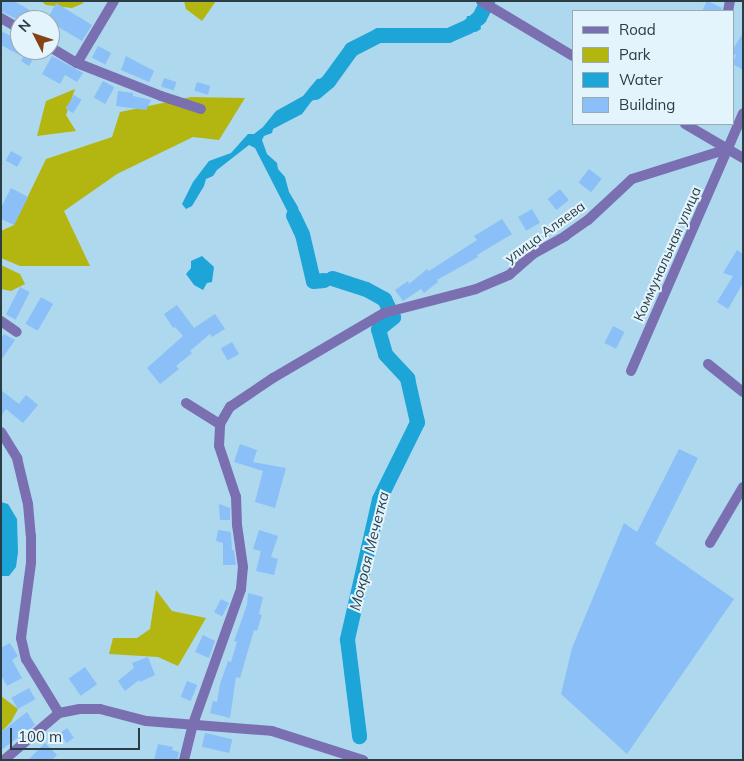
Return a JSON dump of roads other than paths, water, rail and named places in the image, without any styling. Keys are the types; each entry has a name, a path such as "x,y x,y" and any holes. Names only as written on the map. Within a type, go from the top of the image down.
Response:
{"street":[{"path":"77,62 114,1"},
{"path":"481,1 572,55"},
{"path":"60,52 77,62 161,96 201,109"},
{"name":"Коммунальная улица","path":"631,371 743,113"},
{"path":"690,125 703,128 728,149 743,158"},
{"name":"улица Аляева","path":"220,424 230,407 244,396 384,313 476,289 509,275 533,254 565,236 588,220 632,179 728,149"},
{"path":"1,321 17,332"},
{"path":"708,364 743,392"},
{"path":"184,760 193,724 241,589 242,574 236,497 219,446 220,424 186,402"},
{"path":"1,432 17,458 28,504 32,536 31,563 21,638 26,659 59,713"},
{"path":"710,543 743,487"},
{"path":"4,760 59,713 80,709 100,709 146,721 272,731 363,760"}],"water":[{"path":"476,10 486,16 480,24 481,29 476,32 463,30 462,23 466,21 467,16 471,16"},
{"path":"327,78 331,80 331,85 311,102 302,114 273,129 272,133 264,136 262,140 267,154 277,163 278,169 285,177 289,192 298,207 304,233 299,234 255,148 249,145 217,170 213,176 206,179 192,206 186,209 182,204 193,182 209,161 231,153 248,134 254,134 263,127 276,111 303,96 317,79"},
{"path":"202,256 214,267 212,282 207,283 203,290 194,285 186,274 191,268 191,261"},
{"path":"1,502 8,504 17,519 18,552 16,567 9,576 1,576"}],"waterway":[{"name":"Мокрая Мечетка","path":"315,92 328,81 351,49 378,35 448,35 468,26 479,17 487,1"},
{"name":"Мокрая Мечетка","path":"293,215 302,234 313,281 324,280"},
{"name":"Мокрая Мечетка","path":"332,278 366,289 384,299 393,317 378,329 385,354 407,378 417,422 379,499 347,639 359,736"}]}
